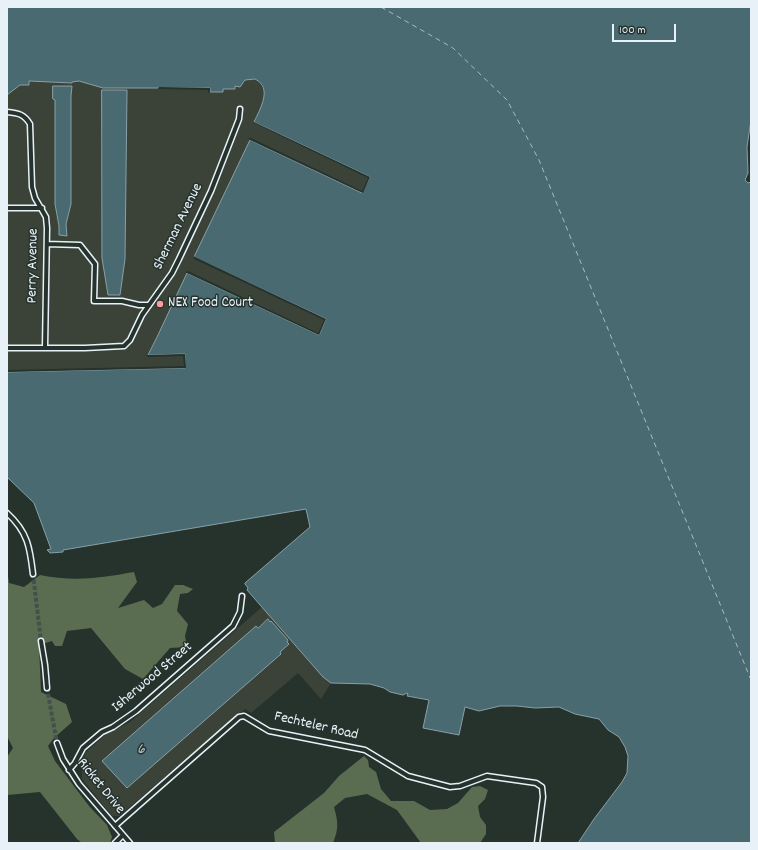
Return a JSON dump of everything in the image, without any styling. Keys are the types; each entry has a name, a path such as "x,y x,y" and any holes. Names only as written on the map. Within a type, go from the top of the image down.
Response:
{"street":[{"name":"Sherman Avenue","path":"45,347 85,348 124,346 130,340 142,315 172,273 211,191 238,119 240,109"},
{"name":"Perry Avenue","path":"7,112 19,113 26,117 30,124 32,187 35,198 42,208 47,223 45,347"},
{"path":"7,208 42,208"},
{"path":"47,244 80,245 95,264 94,301 122,301 139,305 149,305"},
{"path":"7,348 45,347"},
{"path":"7,513 26,536 30,550 33,574"},
{"name":"Isherwood Street","path":"69,770 76,763 82,748 102,732 113,727 136,711 233,626 240,612 242,596"},
{"path":"41,641 47,688"},
{"name":"Fechteler Road","path":"115,826 239,717 244,716 270,731 365,750 408,776 450,787 460,786 487,776 536,782 542,787 543,797 537,843"},
{"name":"Ricket Drive","path":"57,743 63,759 79,784 130,843"},
{"path":"114,843 123,835"}],"shaded area":[{"path":"252,78 259,82 264,91 263,103 254,122 370,177 326,319 319,335 158,335 148,355 185,354 186,368 7,372 7,95 20,85 29,81 72,83 79,81 104,88 210,88 210,92 223,92 223,89 235,89 235,86"},
{"path":"262,607 323,677 331,683 321,699 298,673 251,713 245,709 119,816 112,816 82,779 82,761 86,752 106,734 130,722"}],"green space":[{"path":"7,569 9,583 24,587 40,575 76,579 134,572 137,582 118,608 144,600 153,608 162,604 175,585 183,585 193,589 188,593 180,594 177,611 188,624 185,636 187,647 170,648 143,679 125,669 91,628 67,631 62,646 55,646 52,641 39,645 41,692 66,704 72,722 54,738 48,746 55,761 89,806 107,825 112,837 110,843 82,843 77,839 40,792 7,795 7,757 13,748 7,736"},
{"path":"364,756 368,760 369,767 376,772 381,789 391,801 414,801 430,810 447,809 458,803 472,787 480,786 488,790 485,799 478,806 480,817 486,825 486,834 480,843 421,843 397,810 367,794 345,798 334,807 337,825 333,843 275,843 274,832 324,793 339,776"}],"water":[{"path":"7,7 751,7 751,120 747,147 748,173 745,180 748,183 751,182 751,843 578,843 627,773 628,756 625,747 619,737 608,730 599,719 575,714 559,707 535,708 500,706 479,711 465,707 459,735 423,728 429,700 407,696 407,693 403,695 390,692 384,688 370,684 331,683 323,677 247,590 248,588 245,584 310,527 306,509 63,550 63,552 50,553 47,550 51,549 34,503 7,477 7,372 185,368 185,354 148,355 187,273 319,335 326,319 194,257 250,140 362,193 370,177 254,122 264,99 263,88 255,79 245,80 240,87 235,86 235,89 223,89 223,92 210,92 210,88 103,88 79,81 72,83 29,81 29,85 20,85 7,95"},
{"path":"53,86 72,86 71,204 66,224 67,236 59,235 55,204 55,100 53,99"},
{"path":"102,90 127,90 125,259 120,295 108,295 102,258"},
{"name":"6","path":"268,619 288,640 287,642 289,644 280,652 281,654 127,788 102,761 256,626 258,628"}],"pier":[{"path":"159,87 210,88 210,92 208,93 208,90 158,89"},
{"path":"252,122 370,177 363,193 250,140 248,138 251,138 362,191 368,178"},
{"path":"193,256 326,319 319,335 185,272 188,271 318,333 324,320 194,259"},
{"path":"185,354 186,368 7,372 7,370 184,366 183,356 148,357 146,355"}],"ferry route":[{"path":"381,7 453,48 507,100 539,160 751,680"}],"tunnel":[{"path":"33,574 41,641"},
{"path":"47,688 57,743"}],"place":[{"name":"NEX Food Court","path":"160,304"}]}
